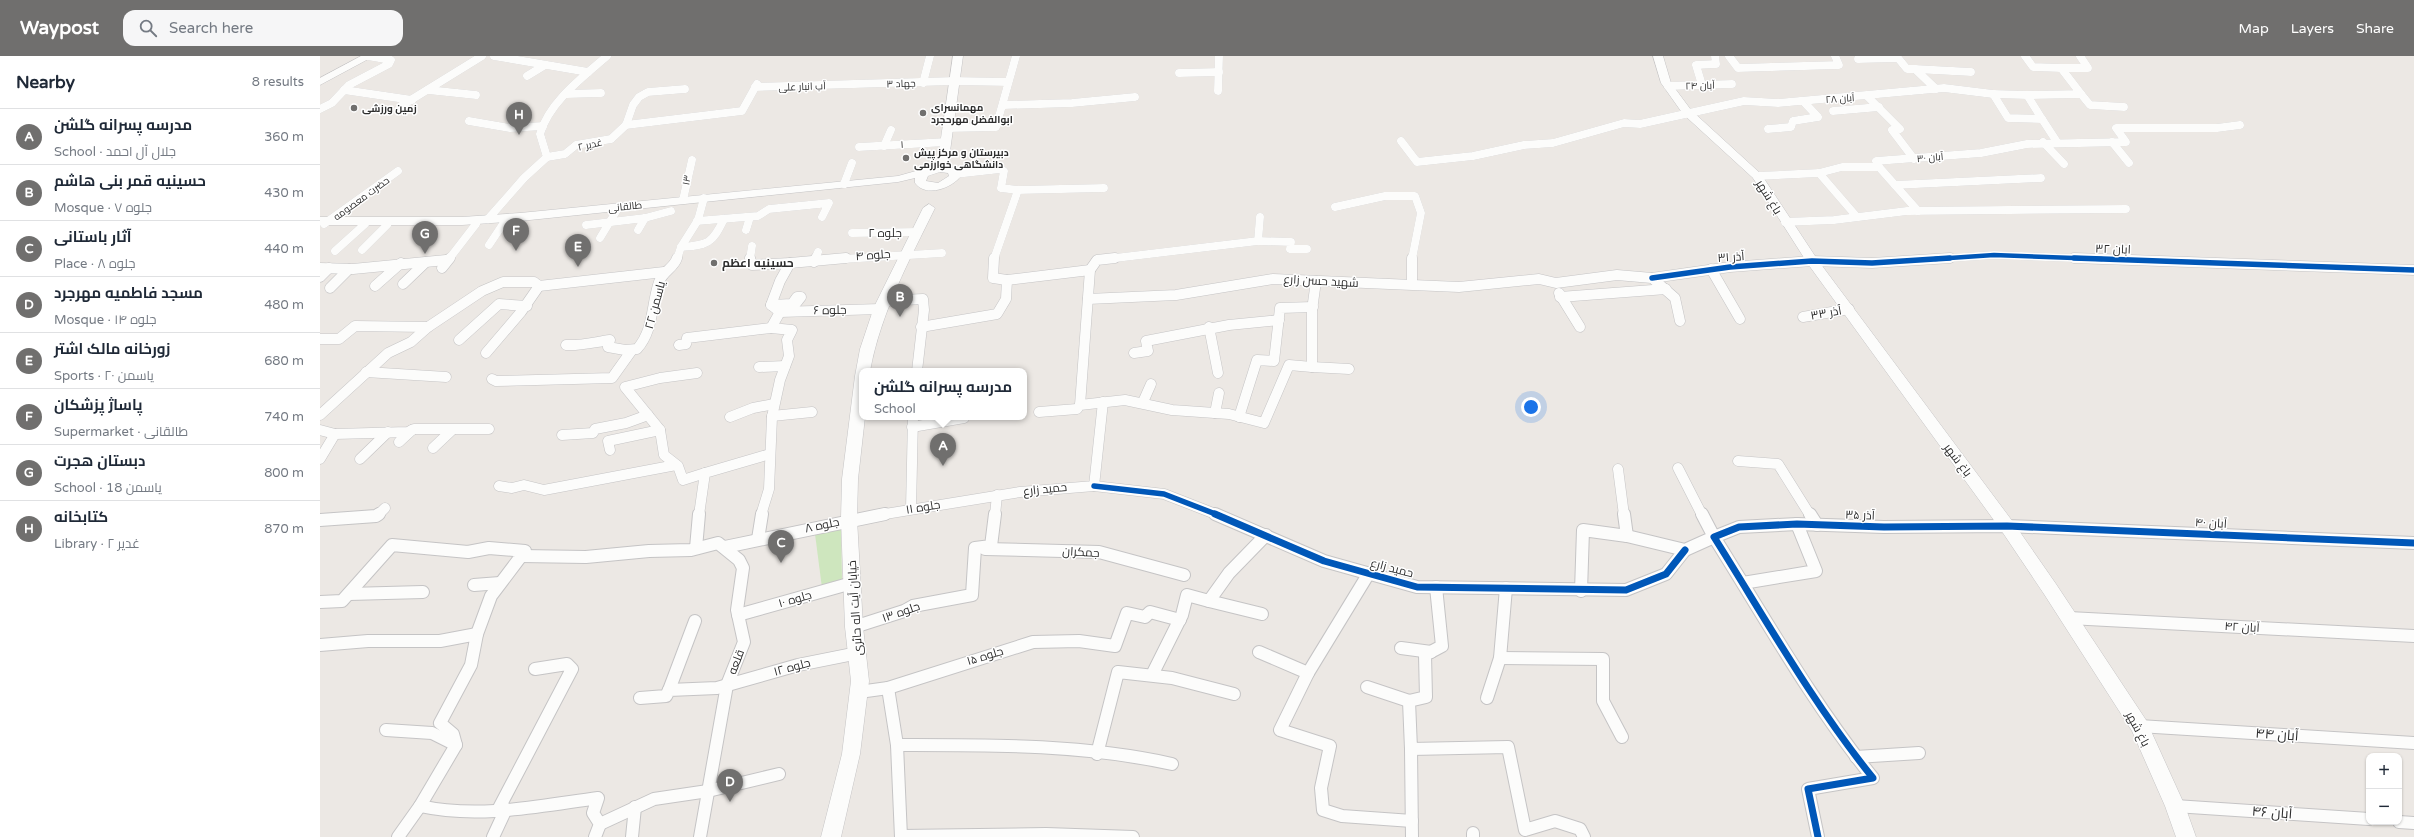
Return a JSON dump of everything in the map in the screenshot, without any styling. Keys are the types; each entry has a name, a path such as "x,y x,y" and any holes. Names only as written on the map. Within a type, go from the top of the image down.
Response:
{"main road":[{"path":"320,82 369,56"},
{"path":"863,368 866,346 881,305 929,208 952,178 949,169 942,168 958,56"},
{"name":"باغ شهر","path":"1658,56 1668,86 1688,112 1757,176 1785,222 1812,261 2007,526 2139,726 2175,806 2186,837"},
{"name":"طالقانی","path":"323,222 387,225 505,221 898,179 942,168"},
{"path":"928,171 920,180 930,195 929,208"},
{"name":"طالقانی","path":"323,222 483,222 683,200 703,200 857,186 939,186 952,178"},
{"name":"خیابان آیت اله حائری","path":"831,837 851,754 859,692 858,653 854,627 848,519 850,479 859,402"}],"street":[{"path":"320,109 332,103 344,90 389,64 391,60 369,56"},
{"path":"401,106 482,56"},
{"path":"494,56 545,65 568,71 588,72"},
{"path":"442,268 446,260 524,178 547,157 539,134 547,114 588,72 607,56"},
{"path":"923,83 930,56"},
{"path":"948,128 996,127 1004,105 1008,82 1016,56"},
{"path":"1218,91 1219,56"},
{"path":"1702,85 1696,65 1716,64 1715,56"},
{"path":"1729,56 1738,68 1838,65 1835,57 1827,56"},
{"path":"2025,56 2033,67 2088,68 2080,56"},
{"path":"1858,59 1898,58 1907,69 1971,72"},
{"path":"528,76 545,65"},
{"path":"2061,68 2090,105 2124,107"},
{"path":"1915,69 1936,89"},
{"path":"1179,73 1219,72"},
{"name":"جهاد ۳","path":"848,85 954,81 1008,82"},
{"name":"آبان ۲۴","path":"1668,86 1732,84"},
{"name":"آب انبار علی","path":"626,125 742,111 756,86 848,85"},
{"path":"626,125 633,105 639,97 648,92 685,88"},
{"name":"آبان ۲۸","path":"1400,141 1417,162 1459,156 1473,156 1524,145 1553,143 1624,123 1640,124 1688,112 1744,101 1803,101 1936,89 1993,94 2081,94"},
{"path":"344,90 412,100"},
{"path":"428,90 476,95"},
{"path":"567,94 601,93"},
{"path":"1993,94 2008,118 2043,119"},
{"path":"2027,95 2057,142"},
{"path":"1867,96 1879,107 1896,130 1914,159"},
{"path":"1004,105 1072,103 1135,98"},
{"path":"1768,129 1791,127 1793,121 1818,117 1803,101"},
{"path":"1833,110 1879,107"},
{"path":"469,121 510,128 543,126"},
{"name":"غدیر ۲","path":"547,157 565,154 576,145 611,140 626,125"},
{"path":"2112,142 2126,142 2116,128 2217,128 2240,125"},
{"path":"884,146 891,130"},
{"name":"۱","path":"858,147 946,142"},
{"path":"2043,142 2064,164"},
{"name":"آبان ۳۰","path":"1879,167 1876,161 1981,153 2043,142 2112,142"},
{"path":"2112,142 2129,163"},
{"name":"۱۳","path":"683,200 686,179 692,160"},
{"path":"844,184 852,163"},
{"path":"1757,176 1819,173 1842,167 1879,167 1918,211"},
{"path":"952,178 1000,169 1004,171 1001,188 1018,190 1104,188"},
{"name":"حضرت معصومه","path":"323,222 398,171"},
{"path":"1819,173 1857,217"},
{"path":"1895,185 2041,178"},
{"path":"1018,190 993,261 993,278 1007,280 1090,270"},
{"path":"1335,207 1384,196 1406,194 1415,196 1421,213 1412,260 1412,284"},
{"name":"یاسمن ۲۲","path":"492,380 615,379 634,349 646,338 656,304 659,282 664,272 675,264 681,247 697,221 703,200"},
{"path":"697,221 724,220 758,216 769,209 829,203 822,217"},
{"path":"1785,222 1918,211 2126,209"},
{"path":"600,238 617,210"},
{"path":"586,225 645,218 672,211"},
{"path":"746,230 750,217"},
{"path":"1258,241 1260,217"},
{"path":"638,230 645,218"},
{"path":"681,247 710,244 714,241 724,220"},
{"path":"489,246 505,221"},
{"path":"335,251 365,224"},
{"path":"362,250 387,225"},
{"name":"جلوه ۲","path":"852,233 917,232"},
{"path":"1080,405 1090,270 1097,260 1258,241 1291,242 1290,248 1307,249"},
{"name":"جلوه ۴","path":"752,246 750,261 752,265 840,260 848,257 907,253 942,253"},
{"path":"814,262 818,252"},
{"name":"ابان ۳۲","path":"1812,261 1872,263 1994,255 2414,270"},
{"path":"320,277 324,268 349,269 446,260"},
{"name":"آذر ۳۱","path":"1556,283 1617,275 1652,278 1711,269 1812,261"},
{"path":"403,284 426,262"},
{"path":"375,286 401,263"},
{"path":"771,305 780,281 790,263"},
{"path":"330,288 349,269"},
{"path":"1711,269 1740,319"},
{"path":"320,415 388,353 411,342 428,327 482,291 503,282 534,282 539,286 664,272"},
{"path":"1652,278 1666,288 1675,298 1680,321"},
{"name":"شهید حسن زارع","path":"1088,299 1176,295 1273,279 1460,287 1539,279 1556,283"},
{"path":"917,368 921,327 997,314 1006,299 1007,280"},
{"path":"1312,367 1313,307 1316,282"},
{"path":"1556,283 1560,297 1580,327"},
{"path":"486,353 527,306 539,286"},
{"path":"1560,297 1666,288"},
{"path":"771,305 792,304 797,297 800,297 790,311"},
{"name":"جلوه ۶","path":"780,312 881,305 923,299 924,310 921,327"},
{"path":"459,340 499,304 527,306"},
{"path":"771,305 780,312 771,328"},
{"path":"1239,417 1258,360 1274,361 1280,308 1313,307"},
{"name":"آذر ۳۳","path":"1803,317 1849,310"},
{"path":"1134,353 1148,351 1146,341 1209,327 1279,320"},
{"path":"320,339 339,339 355,326 428,327"},
{"path":"1209,327 1218,373"},
{"path":"679,345 686,344 687,338 771,328 792,330 787,340 789,356 774,404 772,416 769,489 758,539"},
{"path":"566,345 580,346 585,343 610,340 608,347 613,349 634,349"},
{"path":"1039,412 1077,409 1080,405 1126,400 1143,402 1172,410 1215,413 1239,417 1264,424 1289,365 1349,370"},
{"path":"759,367 785,366"},
{"path":"366,372 446,377"},
{"path":"698,373 660,378 625,388 640,403 660,430 664,455 676,464 683,480 770,454"},
{"path":"1143,402 1151,384"},
{"path":"1215,413 1219,394"},
{"path":"1094,486 1103,402"},
{"path":"730,417 753,408 774,404"},
{"path":"772,416 812,412"},
{"path":"562,435 593,433 595,429 626,423 648,415"},
{"path":"911,509 913,422 938,420"},
{"path":"399,442 414,429"},
{"path":"320,430 335,434 408,432 414,429 489,429"},
{"path":"433,448 452,430"},
{"path":"610,450 608,442 660,430"},
{"path":"360,459 388,432"},
{"path":"320,460 335,434"},
{"path":"1738,460 1778,464 1817,525"},
{"path":"499,486 512,488 524,485 544,490 676,464"},
{"path":"1678,468 1714,537 1856,757 1873,778 1808,789 1818,837"},
{"path":"1618,469 1627,536"},
{"path":"696,548 697,525 705,473"},
{"name":"حمید زارع","path":"997,495 1051,487 1094,486 1164,494 1266,535 1324,561 1417,586 1581,591 1626,590 1666,574 1685,550"},
{"path":"975,548 991,546 997,495"},
{"name":"جلوه ۱۱","path":"848,519 997,495"},
{"path":"320,520 376,516 385,508"},
{"name":"جلوه ۸","path":"521,556 586,557 696,548 758,539 848,519"},
{"path":"1743,583 1816,571 1797,524"},
{"name":"آذر ۳۵","path":"1685,550 1739,527 1797,524 1884,527 2007,526"},
{"name":"آبان ۴۰","path":"2007,526 2414,543"},
{"path":"1581,591 1583,530 1627,536 1685,550"},
{"path":"1209,601 1229,573 1266,535"},
{"path":"320,602 342,601 392,545 468,552 489,548 525,551 491,596 477,634 471,665 459,689 444,711 440,723 453,734 456,745 420,806 398,837"},
{"name":"قلعه","path":"700,837 727,686 744,642 737,610 743,568 739,560 722,545"},
{"name":"جمکران","path":"975,548 1099,552 1184,576"},
{"name":"جلوه ۱۳","path":"854,627 904,611 913,606 972,595 975,548"},
{"path":"1368,573 1308,674 1280,730 1330,746 1321,788 1323,810 1342,816 1412,821"},
{"path":"474,585 500,583"},
{"name":"جلوه ۱۰","path":"738,615 852,583"},
{"path":"1367,687 1409,701 1426,697 1425,655 1442,646 1436,587"},
{"path":"1487,698 1500,658 1506,588"},
{"path":"349,594 423,592"},
{"path":"1152,675 1180,620 1187,595 1262,614"},
{"name":"جلوه ۱۵","path":"859,692 888,688 1033,642 1079,642 1115,646 1127,613 1145,617 1150,612 1180,620"},
{"name":"آبان ۴۲","path":"2069,618 2414,636"},
{"path":"669,690 695,622"},
{"path":"320,645 368,641 440,641 477,634"},
{"path":"1402,648 1431,652"},
{"path":"1259,652 1308,674"},
{"name":"جلوه ۱۲","path":"640,698 666,696 669,690 727,686 798,665 858,653"},
{"path":"1500,658 1603,659 1603,701 1622,737"},
{"path":"493,837 502,810 572,669 567,664 535,669"},
{"path":"1097,754 1118,672 1172,678 1234,694"},
{"path":"888,688 896,745 901,837 1061,835 1133,837"},
{"path":"1409,701 1412,837"},
{"name":"آبان ۴۴","path":"2139,726 2414,743"},
{"path":"386,730 432,733 456,745"},
{"path":"896,745 1004,745 1097,754 1132,755 1172,764"},
{"path":"1411,749 1508,747 1525,830 1555,821 1580,829 1584,837"},
{"path":"1856,757 1919,753"},
{"path":"595,837 600,824 654,799 708,791 779,774"},
{"path":"420,806 439,812 502,810 598,798 593,813 600,824"},
{"name":"آبان ۴۶","path":"2175,806 2366,819"},
{"path":"632,837 635,807"},
{"path":"2402,822 2414,823"}],"green space":[{"path":"841,527 842,581 822,588 815,534"}],"cycle path":[{"path":"1652,278 1730,267 1791,264 1812,261 1872,263 1994,255 2414,270"},
{"path":"1094,486 1164,494 1232,520 1324,561 1417,587 1581,591 1626,590 1666,574 1685,550"},
{"path":"1818,837 1808,789 1873,778 1856,757 1802,676 1714,537 1739,527 1797,524 1884,527 2007,526 2414,543"}],"place":[{"name":"زمین ورزشی","path":"354,108"},
{"name":"مهمانسرای ابوالفضل مهرحجرد","path":"923,113"},
{"name":"کتابخانه","path":"519,135"},
{"name":"دبیرستان و مرکز پیش دانشگاهی خوارزمی","path":"906,158"},
{"name":"پاساژ پزشکان","path":"516,251"},
{"name":"دبستان هجرت","path":"425,254"},
{"name":"حسینیه اعظم","path":"714,263"},
{"name":"زورخانه مالک اشتر","path":"578,267"},
{"name":"حسینیه قمر بنی هاشم","path":"900,317"},
{"name":"مدرسه پسرانه گلشن","path":"943,466"},
{"name":"آثار باستانی","path":"781,563"},
{"name":"مسجد فاطمیه مهرجرد","path":"730,802"}]}
